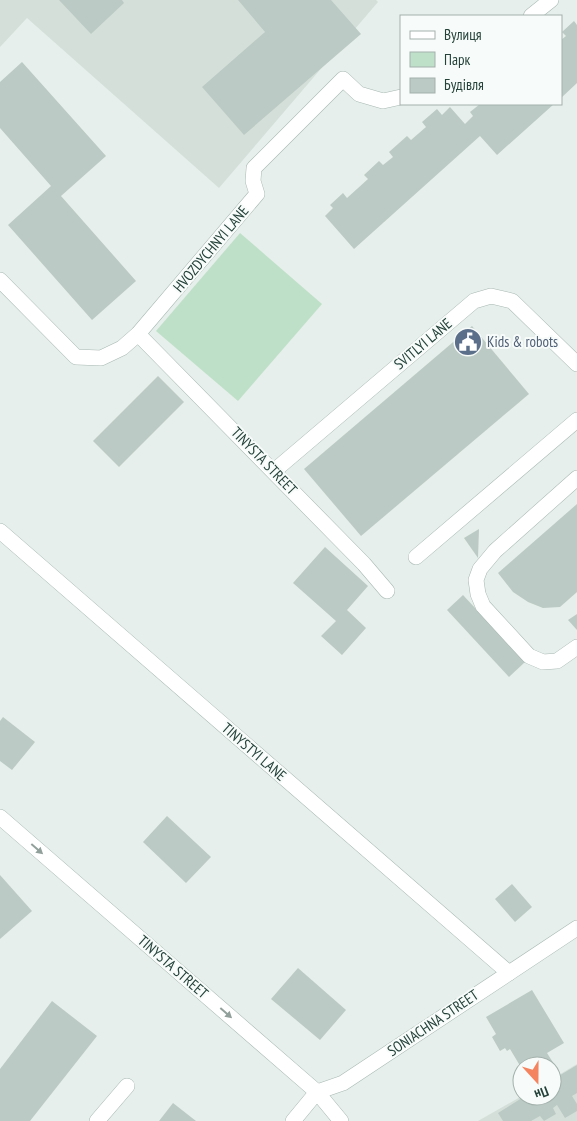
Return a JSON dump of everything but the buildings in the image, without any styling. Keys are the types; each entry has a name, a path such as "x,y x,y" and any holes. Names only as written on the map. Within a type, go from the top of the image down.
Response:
{"street":[{"path":"532,15 551,0"},
{"name":"HVOZDYCHNYI LANE","path":"0,280 76,357 101,358 122,348 138,334 258,194 253,181 254,168 344,79 359,94 383,101 400,97"},
{"name":"SVITLYI LANE","path":"274,471 474,301 491,296 512,301 577,364"},
{"name":"TINYSTA STREET","path":"138,334 274,471 364,564 387,591"},
{"path":"416,557 577,420"},
{"path":"577,478 495,550 480,569 476,580 478,594 483,606 529,656 543,662 557,661 577,647"},
{"name":"TINYSTYI LANE","path":"0,531 509,972"},
{"name":"TINYSTA STREET","path":"0,817 318,1092 341,1121"},
{"name":"SONIACHNA STREET","path":"318,1092 343,1084 577,928"},
{"path":"97,1121 127,1086"},
{"path":"293,1121 318,1092"}],"shaded area":[{"path":"0,0 376,0 378,2 219,188 27,18 0,47"},
{"path":"577,1064 577,1121 478,1121 512,1102 512,1106 562,1106 562,1073"}],"green space":[{"path":"240,233 322,304 238,401 156,331"}],"place":[{"name":"Kids & robots","path":"468,342"}]}
